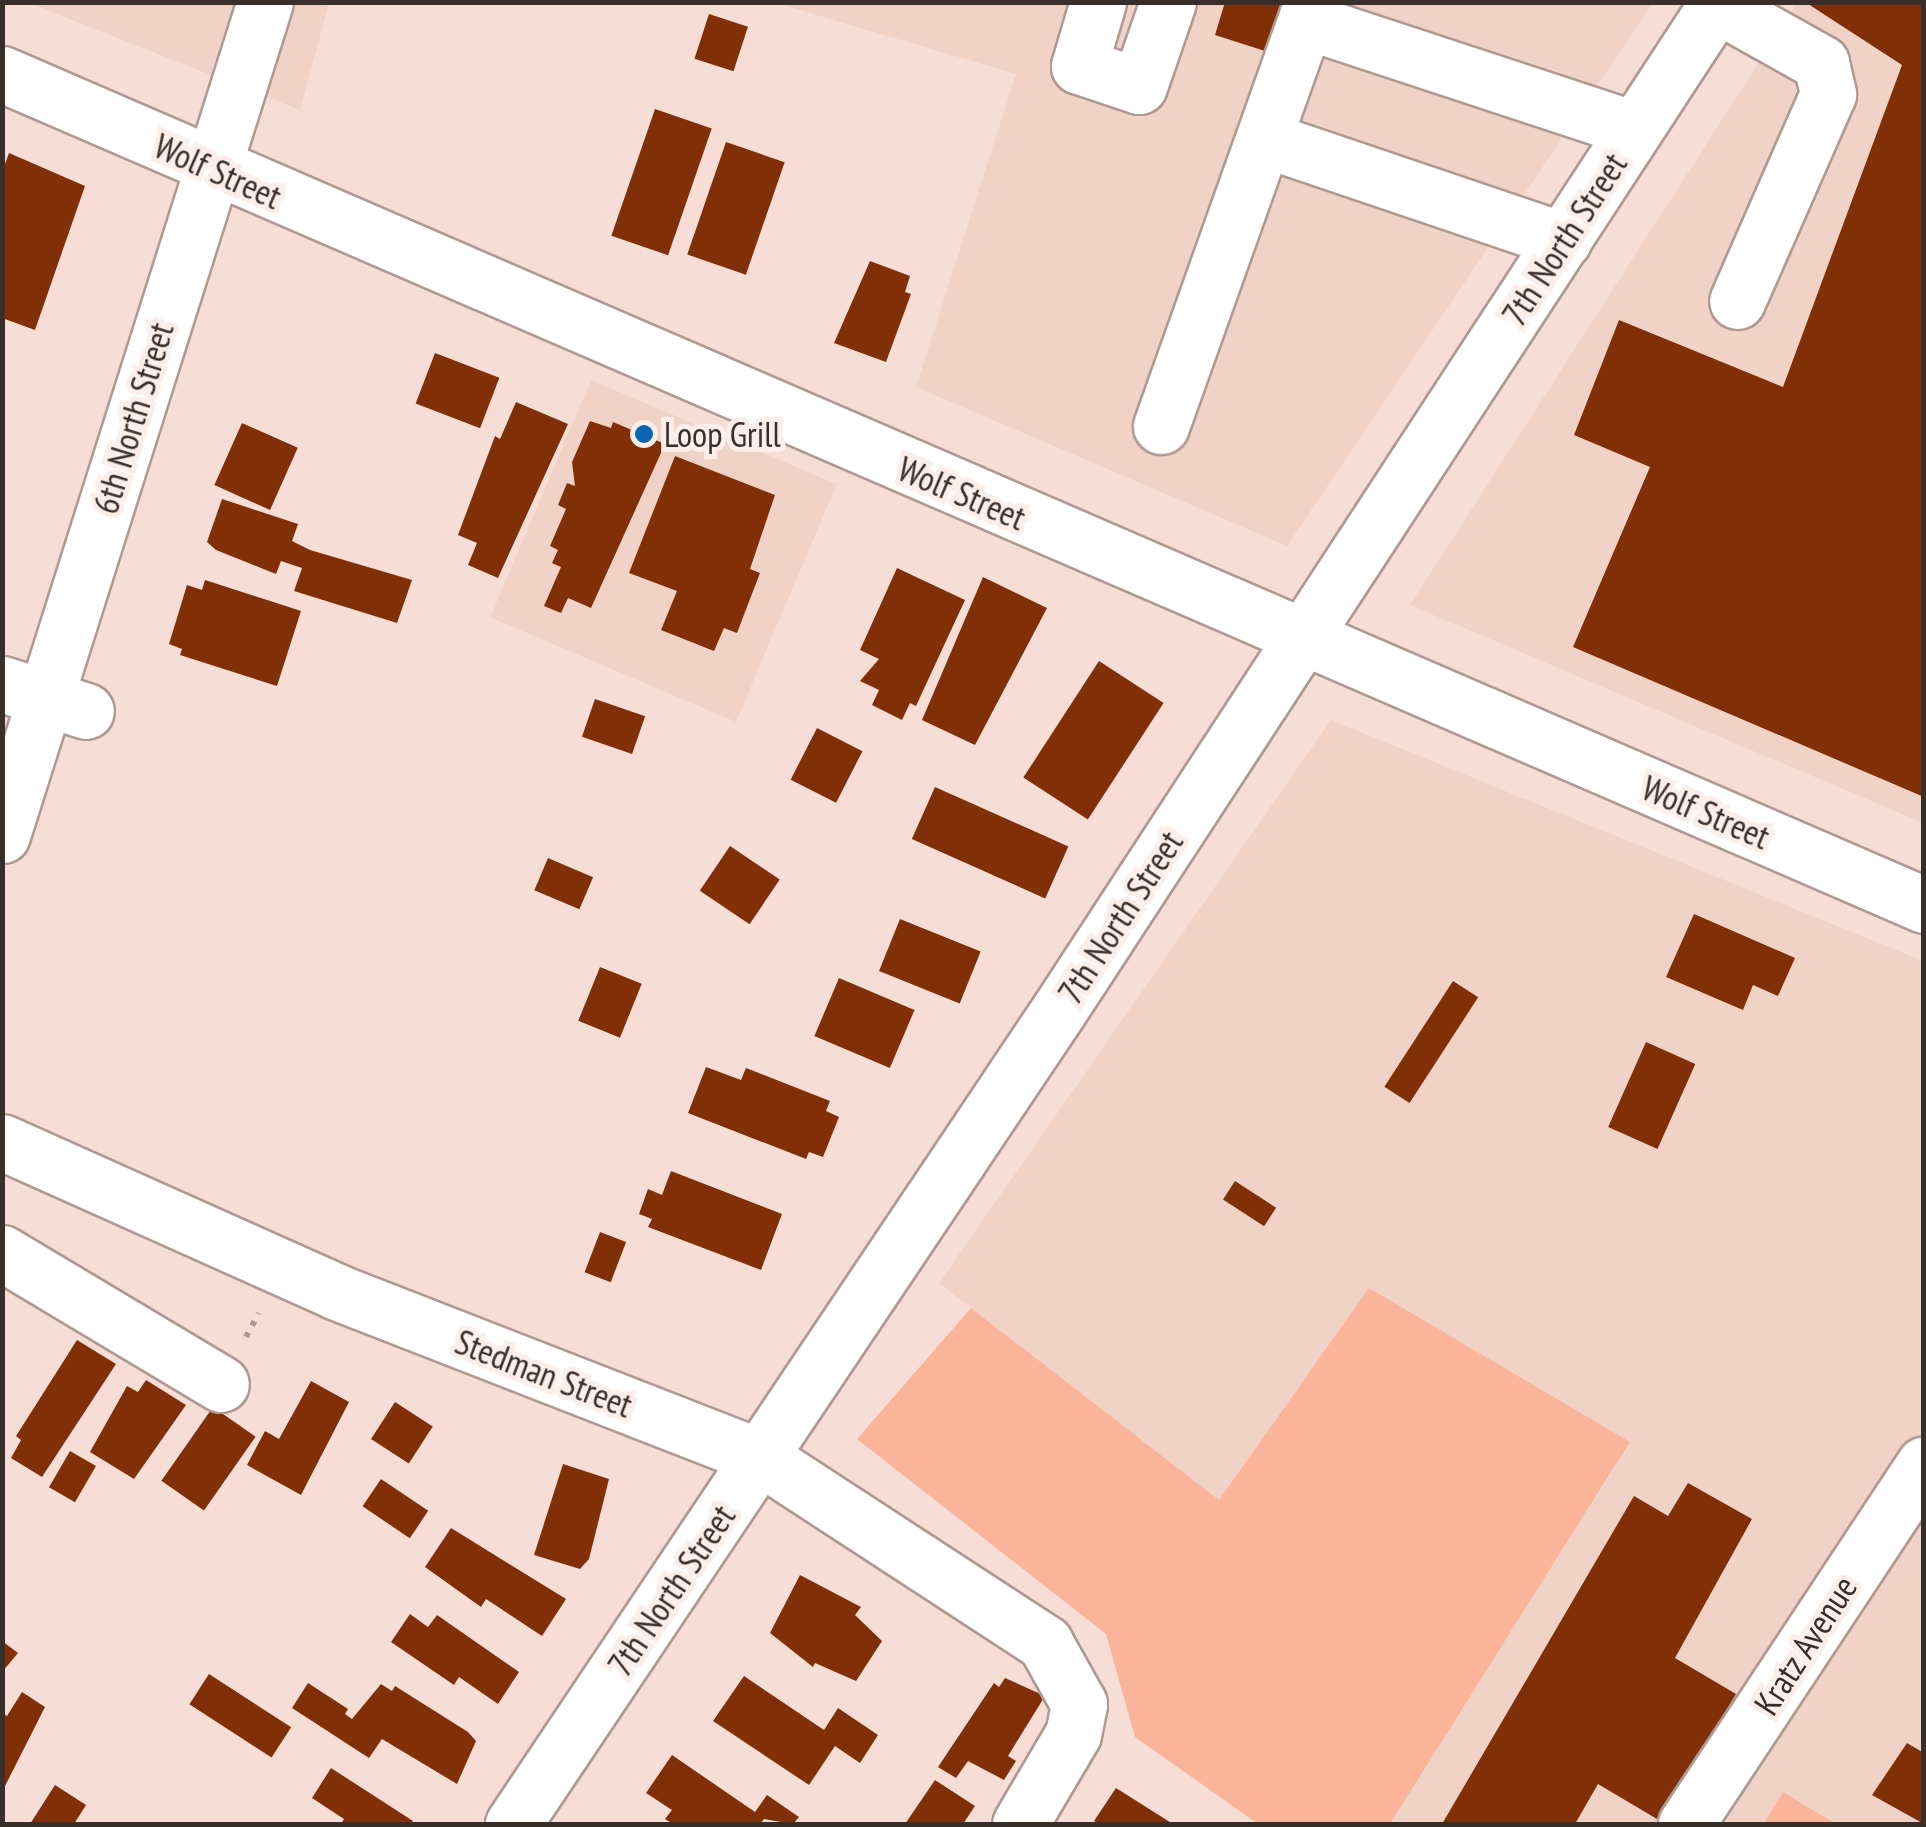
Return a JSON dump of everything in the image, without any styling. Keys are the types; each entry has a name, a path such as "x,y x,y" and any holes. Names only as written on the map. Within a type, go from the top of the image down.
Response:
{"street":[{"name":"6th North Street","path":"2,835 265,2"},
{"path":"1098,2 1079,66 1140,86 1168,2"},
{"path":"1716,3 1821,63 1828,94 1738,301"},
{"name":"7th North Street","path":"513,1824 1302,640 1716,3"},
{"path":"1161,426 1309,12 1635,130"},
{"name":"Wolf Street","path":"2,74 210,169 1924,904"},
{"path":"1264,139 1563,240"},
{"name":"Stedman Street","path":"2,1142 284,1268 760,1458 1055,1656 1078,1704 1073,1734 1020,1824"},
{"path":"2,1253 220,1384"},
{"name":"Kratz Avenue","path":"1686,1824 1924,1465"}],"path":[{"path":"220,1384 284,1268"}],"shaded area":[{"path":"29,3 329,3 300,110"},
{"path":"776,3 1653,3 1287,546 916,387 1016,74"},
{"path":"1797,3 1923,3 1923,823 1410,605"},
{"path":"591,380 837,484 736,722 490,617"},
{"path":"1331,720 1923,961 1923,1824 1836,1824 1783,1792 1763,1824 1390,1824 1630,1443 1369,1289 1219,1500 939,1283"},
{"path":"1369,1288 1630,1442 1390,1824 1258,1824 1135,1737 1106,1634 857,1439 971,1308 1219,1500"},
{"path":"1783,1792 1836,1824 1763,1824"}],"building":[{"path":"1225,2 1298,2 1281,56 1215,35"},
{"path":"1805,2 1924,2 1924,797 1573,647 1650,467 1574,435 1619,320 1783,387 1902,65"},
{"path":"709,14 748,27 733,71 694,59"},
{"path":"655,109 712,129 668,255 611,236"},
{"path":"726,142 785,162 746,275 687,255"},
{"path":"9,153 85,186 35,330 2,318 2,172"},
{"path":"870,261 910,276 905,292 911,294 886,362 834,343"},
{"path":"435,353 499,378 480,428 416,403"},
{"path":"516,402 568,424 498,578 468,565 477,543 458,535 495,436 500,439"},
{"path":"590,421 611,428 613,422 665,444 591,608 568,598 561,613 544,606 561,567 552,563 558,550 550,546 566,509 558,505 567,483 575,486 572,462"},
{"path":"242,423 298,448 270,510 214,485"},
{"path":"675,456 775,495 750,569 760,573 737,633 724,628 714,651 661,630 677,591 629,573"},
{"path":"222,499 298,524 292,541 310,550 412,580 397,623 294,591 302,568 281,561 276,574 216,550 207,542"},
{"path":"897,568 965,600 916,706 910,703 902,720 872,705 879,690 860,681 879,659 860,650"},
{"path":"983,577 1047,608 975,745 922,720"},
{"path":"205,580 301,611 277,686 180,655 182,649 169,644 187,585 202,590"},
{"path":"1099,661 1164,703 1088,820 1023,778"},
{"path":"595,699 645,716 632,754 582,737"},
{"path":"817,728 862,751 836,803 791,780"},
{"path":"935,787 1068,846 1045,898 912,839"},
{"path":"730,846 780,880 750,924 700,891"},
{"path":"548,858 593,877 579,909 534,890"},
{"path":"1694,914 1795,958 1778,996 1753,985 1743,1010 1666,977"},
{"path":"900,919 981,952 960,1004 879,971"},
{"path":"600,967 642,984 620,1038 578,1021"},
{"path":"839,978 914,1010 890,1068 814,1036"},
{"path":"1453,981 1478,997 1410,1103 1384,1087"},
{"path":"1646,1042 1695,1064 1658,1149 1608,1127"},
{"path":"706,1067 741,1080 746,1068 830,1101 826,1111 839,1117 823,1157 809,1152 806,1159 688,1113"},
{"path":"671,1171 782,1214 761,1270 648,1227 652,1219 639,1214 648,1189 662,1195"},
{"path":"1235,1181 1276,1208 1264,1226 1223,1199"},
{"path":"600,1232 626,1242 611,1282 585,1272"},
{"path":"77,1340 116,1364 42,1477 11,1458 21,1440 16,1436"},
{"path":"146,1380 186,1405 134,1479 90,1452 127,1386 138,1392"},
{"path":"311,1381 349,1402 301,1495 247,1465 265,1431 279,1439"},
{"path":"395,1402 433,1427 409,1463 371,1439"},
{"path":"213,1407 256,1437 204,1511 161,1481"},
{"path":"70,1451 96,1466 75,1502 49,1487"},
{"path":"563,1464 609,1479 589,1559 580,1569 534,1555"},
{"path":"381,1479 428,1511 410,1538 363,1506"},
{"path":"1688,1483 1752,1519 1675,1658 1736,1694 1684,1783 1657,1819 1598,1784 1575,1824 1442,1824 1634,1496 1668,1516"},
{"path":"451,1528 566,1599 542,1636 486,1599 481,1607 425,1567"},
{"path":"800,1575 861,1607 855,1615 882,1641 856,1681 815,1663 813,1667 770,1633"},
{"path":"410,1614 428,1627 437,1615 519,1672 498,1704 459,1677 454,1685 391,1642"},
{"path":"2,1641 18,1653 2,1672"},
{"path":"209,1674 291,1727 272,1758 189,1704"},
{"path":"744,1676 824,1730 838,1708 878,1735 860,1763 835,1746 809,1785 713,1721"},
{"path":"1005,1678 1045,1696 1008,1756 1016,1761 1004,1780 968,1761 956,1778 938,1767 994,1683 999,1687"},
{"path":"308,1683 348,1709 345,1714 352,1719 381,1684 392,1691 395,1686 468,1732 476,1741 457,1784 382,1739 369,1758 292,1708"},
{"path":"22,1692 45,1707 2,1792 2,1713 7,1716"},
{"path":"1907,1743 1924,1753 1924,1824 1872,1795"},
{"path":"672,1755 755,1812 767,1795 799,1817 793,1824 764,1819 760,1824 673,1824 665,1819 672,1810 646,1793"},
{"path":"331,1768 413,1821 411,1824 341,1824 344,1819 312,1798"},
{"path":"935,1780 975,1806 963,1824 905,1824"},
{"path":"55,1785 86,1805 74,1824 30,1824"},
{"path":"1116,1788 1173,1824 1094,1821"}],"place":[{"name":"Loop Grill","path":"644,434"}]}
